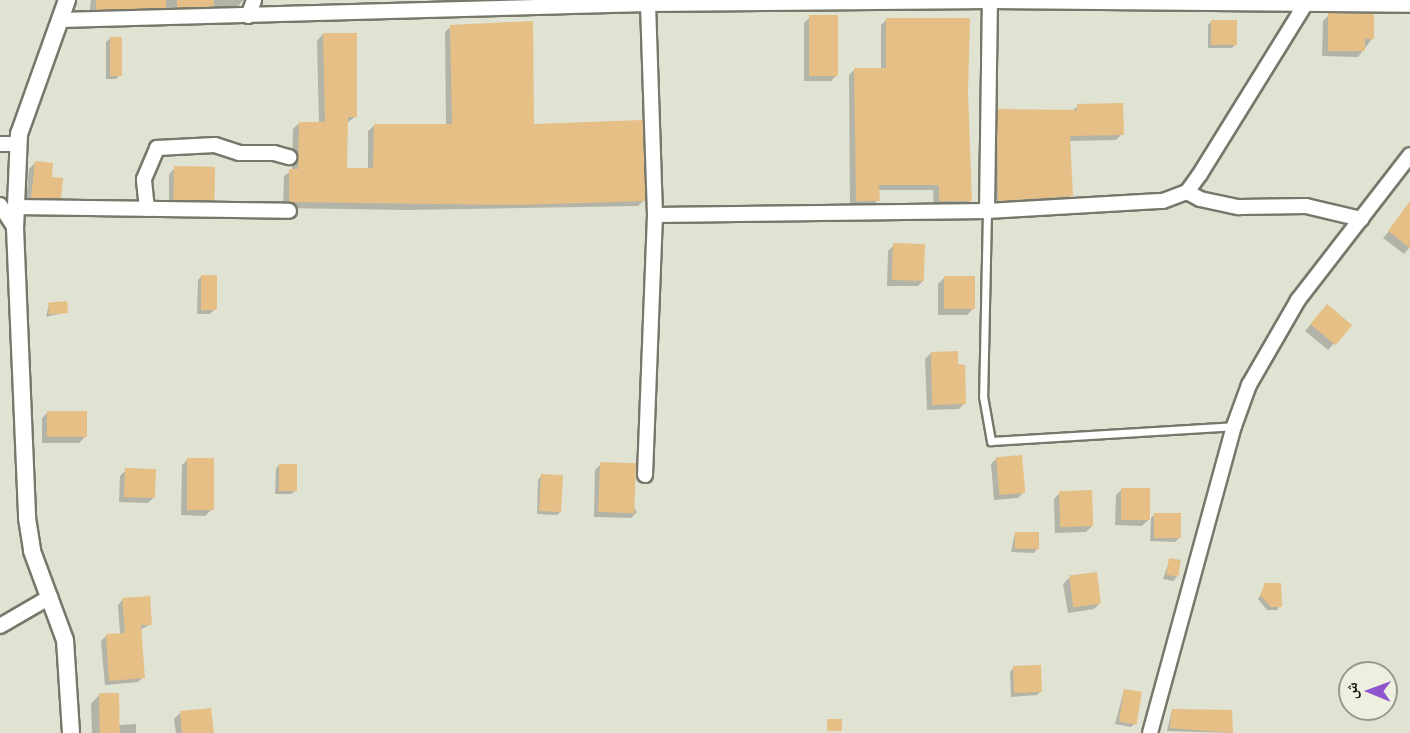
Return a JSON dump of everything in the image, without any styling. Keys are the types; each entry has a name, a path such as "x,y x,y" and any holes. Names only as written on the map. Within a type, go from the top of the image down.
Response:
{"street":[{"path":"67,0 8,144 5,209 15,228 27,518 32,550 50,597 69,663 71,733"},
{"path":"248,16 254,0"},
{"path":"987,211 990,1"},
{"path":"60,20 649,2 1307,2 1410,5"},
{"path":"645,475 655,215 649,2"},
{"path":"655,215 987,211 1163,201 1186,192 1307,2"},
{"path":"147,209 144,179 157,148 215,145 239,153 274,153 290,157"},
{"path":"1150,733 1234,426 1249,385 1298,300 1410,155"},
{"path":"1186,192 1200,199 1239,207 1306,206 1361,219"},
{"path":"5,209 289,211"},
{"path":"0,626 50,597"}],"lane":[{"path":"987,211 983,396 991,441 1234,426"}],"building":[{"path":"96,0 166,0 166,8 96,10"},
{"path":"177,0 214,0 214,8 177,8"},
{"path":"1328,13 1374,14 1374,39 1365,39 1365,51 1328,51"},
{"path":"809,15 838,15 838,76 809,76"},
{"path":"886,18 970,18 968,93 972,201 939,201 939,185 879,185 880,201 856,201 854,68 886,68"},
{"path":"1211,20 1237,20 1237,45 1211,45"},
{"path":"533,21 534,124 643,120 646,201 519,205 289,202 289,169 298,169 299,122 325,122 323,33 357,33 357,117 348,117 347,168 373,168 374,124 452,124 450,25"},
{"path":"110,37 122,37 122,76 110,76"},
{"path":"1123,103 1124,135 1070,136 1073,196 998,201 997,109 1077,110 1077,104"},
{"path":"35,161 53,163 52,177 63,178 61,199 31,198"},
{"path":"174,166 215,167 214,201 173,200"},
{"path":"1410,201 1410,248 1388,231"},
{"path":"893,243 925,244 924,281 892,280"},
{"path":"201,275 217,275 217,310 201,310"},
{"path":"944,276 975,276 975,309 944,309"},
{"path":"67,301 68,313 49,315 48,303"},
{"path":"1327,304 1352,325 1336,345 1310,324"},
{"path":"958,351 958,364 965,365 966,404 932,405 931,352"},
{"path":"47,411 87,411 87,437 47,437"},
{"path":"1022,455 1025,493 999,495 996,457"},
{"path":"187,458 214,458 214,510 187,510"},
{"path":"600,462 636,463 634,513 598,512"},
{"path":"279,464 297,464 297,491 279,491"},
{"path":"125,468 156,469 155,498 124,497"},
{"path":"541,474 563,475 561,512 539,511"},
{"path":"1121,488 1150,488 1150,520 1121,520"},
{"path":"1092,490 1093,526 1060,527 1059,491"},
{"path":"1154,513 1181,513 1181,538 1154,538"},
{"path":"1015,532 1039,532 1039,549 1015,549"},
{"path":"1169,558 1181,560 1178,577 1166,575"},
{"path":"1097,572 1101,604 1073,607 1069,575"},
{"path":"1265,583 1281,583 1282,607 1271,607 1260,595"},
{"path":"150,596 152,625 141,625 145,678 109,681 106,634 125,633 122,598"},
{"path":"1041,665 1042,692 1014,693 1013,666"},
{"path":"1124,689 1142,692 1137,724 1119,722"},
{"path":"99,693 119,693 120,733 100,733"},
{"path":"211,708 214,733 182,733 180,711"},
{"path":"1172,709 1232,710 1233,733 1170,728"},
{"path":"827,719 842,719 842,731 827,731"}]}
